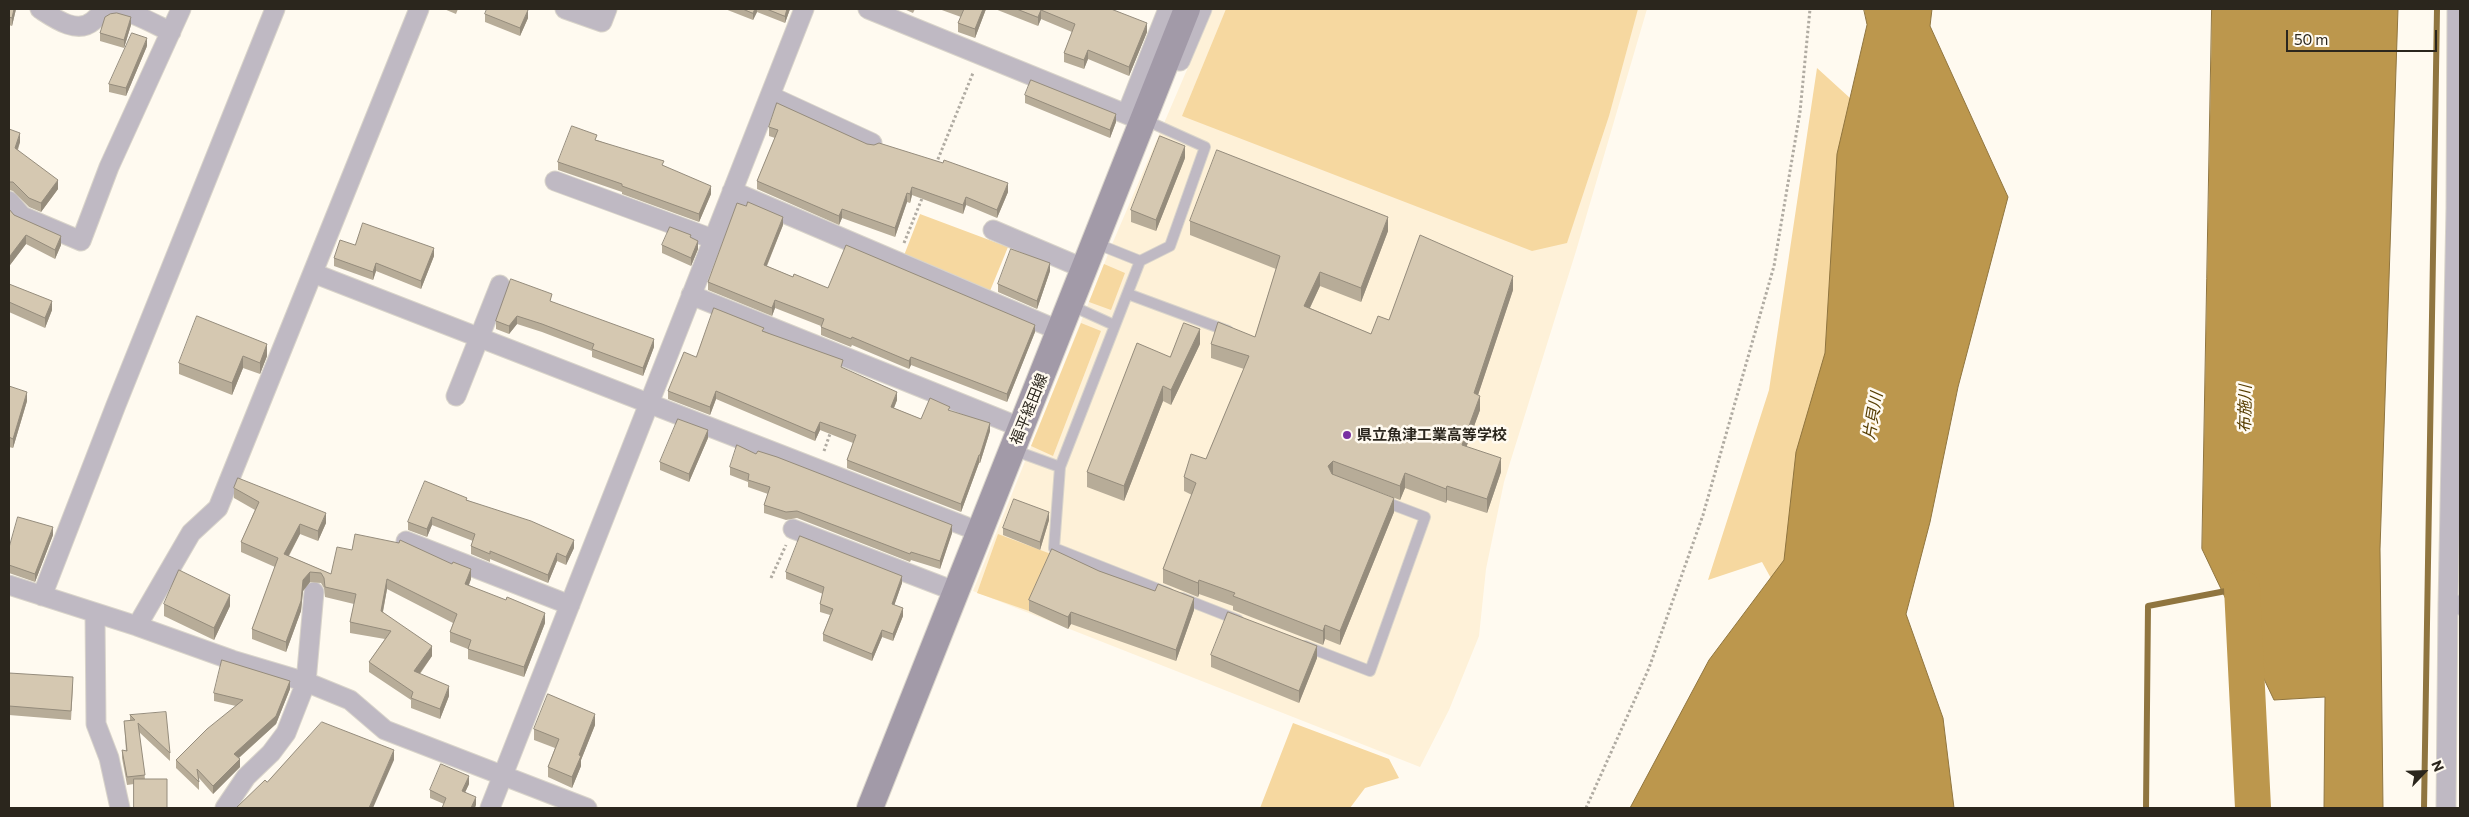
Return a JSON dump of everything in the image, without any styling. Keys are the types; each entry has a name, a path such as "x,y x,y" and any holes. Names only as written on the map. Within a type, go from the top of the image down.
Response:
{"main road":[{"name":"福平経田線","path":"870,808 1187,9"}],"street":[{"path":"40,9 61,22 76,27 89,24 101,14 112,9 121,10 171,32"},
{"path":"9,201 22,216 81,241 109,166 181,9"},
{"path":"42,596 123,387 275,9"},
{"path":"137,626 191,533 218,508 419,9"},
{"path":"565,9 602,22 608,9"},
{"path":"490,808 804,9"},
{"path":"868,9 1142,119"},
{"path":"1142,119 1168,9"},
{"path":"1142,119 1202,9"},
{"path":"2446,808 2454,605 2458,208 2457,9"},
{"path":"770,96 872,143"},
{"path":"554,181 713,239"},
{"path":"732,191 1060,331"},
{"path":"993,230 1085,269"},
{"path":"313,273 980,532"},
{"path":"456,396 500,285"},
{"path":"691,295 1017,439"},
{"path":"794,529 957,592"},
{"path":"406,541 570,605"},
{"path":"9,585 137,626 232,660 306,682 350,700 385,730 587,808"},
{"path":"225,808 246,777 271,753 286,732 306,682 314,592"},
{"path":"95,614 96,724 109,758 120,808"}],"lane":[{"path":"1142,119 1205,147 1170,246 1140,262 1114,324 1060,467 1054,548 1249,624"},
{"path":"1095,243 1140,262"},
{"path":"1128,294 1239,334"},
{"path":"1070,305 1114,324"},
{"path":"1017,439 1060,467"},
{"path":"1295,642 1370,671 1425,517 1371,496"}],"path":[{"path":"1586,808 1649,668 1704,515 1774,266 1800,112 1810,9"},
{"path":"933,171 981,54"},
{"path":"896,261 926,189"},
{"path":"816,469 834,424"},
{"path":"771,578 794,529"}],"shaded area":[{"path":"1213,9 1647,9 1576,251 1504,482 1486,569 1479,636 1449,710 1420,767 973,591 1113,242"},
{"path":"1226,9 1638,9 1609,116 1567,243 1532,251 1182,116"},
{"path":"1817,68 1895,139 1789,611 1762,562 1708,580 1769,390"},
{"path":"920,214 1008,247 990,291 903,258"},
{"path":"1104,264 1125,273 1111,310 1089,302"},
{"path":"1081,323 1101,331 1053,456 1031,446"},
{"path":"998,534 1051,554 1029,611 977,593"},
{"path":"1293,723 1389,759 1399,778 1365,788 1350,808 1260,808"}],"water":[{"name":"片貝川","path":"1864,9 1932,9 1930,26 2008,197 1958,387 1930,522 1906,614 1943,718 1954,808 1630,808 1709,660 1784,560 1796,452 1825,353 1837,154 1867,25"},
{"path":"2212,9 2398,9 2380,549 2383,808 2324,808 2325,697 2274,700 2202,549"}],"building":[{"path":"9,9 14,9 12,18 9,17"},
{"path":"487,9 528,10 520,28 485,14"},
{"path":"743,9 755,9 753,13"},
{"path":"767,9 787,9 785,16"},
{"path":"964,9 983,9 975,29 958,23"},
{"path":"1017,9 1111,9 1147,23 1129,67 1088,50 1084,60 1064,53 1075,24 1041,10 1038,17"},
{"path":"117,13 131,17 124,40 100,33 105,17"},
{"path":"132,33 147,38 126,88 109,84"},
{"path":"1031,80 1116,114 1110,130 1025,95"},
{"path":"777,103 867,144 874,145 879,143 943,163 944,160 1008,183 997,210 966,197 963,205 912,187 910,194 907,193 895,228 842,209 839,216 757,181 778,130 769,127"},
{"path":"572,126 597,135 595,140 664,161 662,165 711,186 699,214 622,186 622,184 558,162"},
{"path":"9,129 20,133 15,148 58,180 41,203 29,198 13,182 9,182"},
{"path":"1160,136 1185,146 1156,220 1131,210"},
{"path":"1217,150 1388,217 1361,288 1320,272 1304,306 1371,334 1378,316 1389,320 1420,235 1513,276 1474,393 1480,396 1462,445 1501,458 1487,499 1447,486 1446,489 1405,473 1400,486 1333,461 1328,466 1332,474 1394,498 1340,631 1325,625 1323,631 1233,596 1235,593 1199,580 1198,583 1163,569 1196,483 1184,477 1191,454 1206,459 1249,356 1211,344 1218,322 1255,337 1280,256 1190,221"},
{"path":"748,202 783,217 764,265 793,277 794,274 828,288 846,245 1035,325 1007,394 911,357 909,361 852,337 851,339 821,327 824,319 775,300 772,308 708,282 737,203 746,206"},
{"path":"9,209 14,215 61,236 55,250 26,235 10,256"},
{"path":"363,223 434,248 421,281 376,263 373,272 334,258 340,240 355,245"},
{"path":"670,227 691,235 690,237 698,241 691,258 662,245"},
{"path":"1011,249 1050,263 1037,301 998,284"},
{"path":"511,279 552,294 550,301 654,339 643,368 592,349 594,344 517,316 509,326 496,321"},
{"path":"9,284 52,301 45,318 9,302"},
{"path":"714,308 764,328 762,331 843,360 841,367 897,392 891,407 921,419 930,398 950,407 948,410 990,423 961,504 847,460 856,435 820,422 815,433 716,391 710,407 668,391 684,352 696,357"},
{"path":"197,316 267,344 260,363 243,356 232,383 179,363"},
{"path":"1184,323 1200,329 1171,390 1163,386 1124,486 1087,472 1137,343 1170,357"},
{"path":"9,386 27,392 13,439 9,437"},
{"path":"678,419 708,430 689,474 660,462"},
{"path":"737,445 756,454 758,451 777,457 952,525 940,561 911,552 910,554 797,511 786,512 764,505 770,487 748,480 749,474 730,467"},
{"path":"238,478 326,513 318,531 300,524 284,554 331,574 337,547 352,550 355,534 399,543 400,540 452,564 453,562 471,569 465,584 506,600 507,597 545,613 524,667 468,649 471,640 450,632 457,614 387,579 381,611 432,646 414,671 449,686 440,709 411,698 413,692 369,662 391,631 350,622 356,594 325,587 324,578 321,573 310,572 303,580 301,601 286,642 252,629 278,558 241,542 259,502 234,488"},
{"path":"425,481 467,498 466,500 531,521 574,540 566,557 557,553 548,575 490,551 490,554 471,546 475,534 432,517 427,529 408,522"},
{"path":"1014,499 1049,512 1040,542 1003,528"},
{"path":"18,517 53,527 35,574 9,565 9,548"},
{"path":"800,536 902,576 892,604 903,608 893,634 882,630 872,654 823,634 833,609 820,604 824,587 786,572"},
{"path":"1052,549 1099,571 1155,591 1158,584 1194,598 1176,650 1071,612 1068,617 1029,600"},
{"path":"179,570 230,595 214,628 164,604"},
{"path":"1228,612 1317,646 1299,691 1211,655"},
{"path":"222,660 290,681 276,716 234,754 240,759 213,786 197,769 199,782 176,760 207,729 243,700 214,693"},
{"path":"9,673 73,677 71,711 9,706"},
{"path":"548,694 595,714 572,777 548,767 559,739 534,729"},
{"path":"166,712 170,753 138,723 145,775 127,777 122,750 127,751 124,721 135,720 130,715"},
{"path":"322,722 394,750 369,808 236,808 265,780 267,782"},
{"path":"441,764 469,776 462,791 476,797 471,808 442,808 446,798 430,790"},
{"path":"134,779 167,779 167,808 134,808"}],"waterway":[{"path":"2424,808 2437,9"},
{"name":"布施川","path":"2242,588 2253,808"},
{"path":"2146,808 2148,606 2231,590"}],"place":[{"name":"県立魚津工業高等学校","path":"1347,435"}]}
